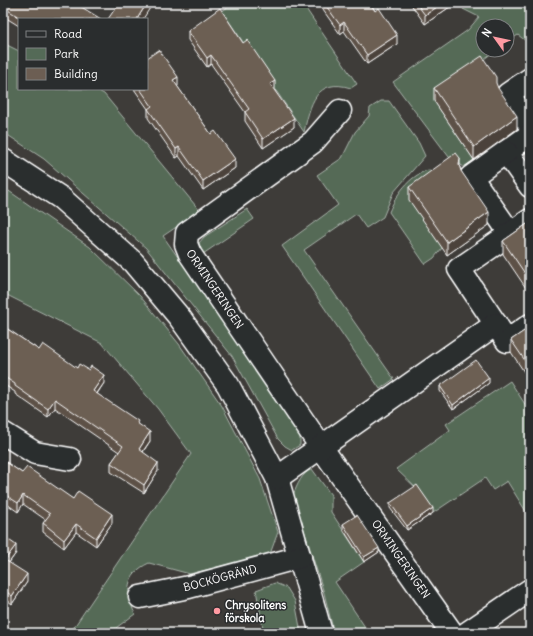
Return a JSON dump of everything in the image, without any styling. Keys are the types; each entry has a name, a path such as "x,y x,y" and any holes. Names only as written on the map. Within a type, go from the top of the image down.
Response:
{"street":[{"path":"530,79 508,94 530,125"},
{"name":"ORMINGERINGEN","path":"340,110 314,142 187,233 186,244 190,254 321,447 452,633"},
{"path":"510,234 470,177 530,135"},
{"path":"506,152 530,186"},
{"path":"3,160 61,198 133,262 180,318 228,386 277,478 321,633"},
{"path":"530,220 459,269 507,341 530,325"},
{"path":"277,478 496,324"},
{"path":"3,433 35,453 70,459"},
{"name":"BOCKÖGRÄND","path":"140,597 189,586 300,556"},
{"path":"467,633 530,590"}],"green space":[{"path":"234,3 302,3 357,84 351,88 330,86 322,90 312,103 304,132 222,11"},
{"path":"460,3 530,3 530,44 518,35 515,37 515,18 478,18 479,17 463,9"},
{"path":"475,22 475,58 485,58 434,101 474,160 464,167 449,157 393,82 468,30"},
{"path":"3,43 18,50 18,90 97,90 104,94 200,211 163,236 300,431 300,445 292,450 278,439 232,356 146,248 44,159 3,132"},
{"path":"381,101 389,101 419,143 425,156 393,193 383,217 366,228 356,214 304,250 394,379 380,389 282,246 338,205 317,175 342,158 355,132 369,116 370,108"},
{"path":"428,170 435,171 442,248 434,258 425,264 389,212 395,199 409,181"},
{"path":"3,187 90,247 140,296 179,344 222,406 260,479 278,532 270,554 190,574 149,563 141,567 131,578 129,584 130,598 135,614 109,633 70,633 191,454 158,409 102,343 3,293"},
{"path":"247,209 254,219 203,254 199,243 204,237"},
{"path":"510,381 530,412 530,518 507,481 493,490 485,478 433,513 417,489 396,469 450,430 446,424"},
{"path":"312,469 331,495 331,512 364,562 335,582 369,633 334,633 324,593 293,495 302,477"},
{"path":"275,583 287,588 295,601 301,633 264,633 256,590"}],"building":[{"path":"3,3 75,3 99,18 20,18 3,7"},
{"path":"119,3 147,3 138,18 109,18"},
{"path":"324,3 370,3 375,11 379,8 397,35 367,55 344,22 340,25"},
{"path":"416,3 443,3 425,15"},
{"path":"220,8 243,43 247,40 275,81 270,84 294,118 263,139 245,112 249,109 211,55 207,58 188,31"},
{"path":"159,50 178,77 173,80 211,134 215,131 235,159 203,181 179,147 176,149 148,109 152,106 141,90 148,90 148,57"},
{"path":"479,58 483,58 496,77 498,88 517,116 474,147 434,88"},
{"path":"456,153 460,158 459,165 461,171 489,212 447,242 409,187"},
{"path":"530,222 530,281 503,241"},
{"path":"3,326 39,350 43,344 77,368 79,364 89,370 91,366 104,375 93,391 138,421 137,423 150,432 139,449 158,463 144,485 111,463 123,446 55,399 48,409 3,376"},
{"path":"530,327 530,368 511,340"},
{"path":"476,360 489,378 453,405 440,386"},
{"path":"3,460 22,473 27,467 73,499 78,491 112,514 96,538 76,524 64,540 43,523 50,514 23,495 18,503 4,494 3,496"},
{"path":"417,485 433,508 407,526 390,503"},
{"path":"357,515 379,548 364,557 343,524"},
{"path":"3,536 16,545 5,560 27,574 12,596 3,589"},
{"path":"243,631 244,633 232,633"}],"place":[{"name":"Chrysolitens förskola","path":"217,611"}]}
